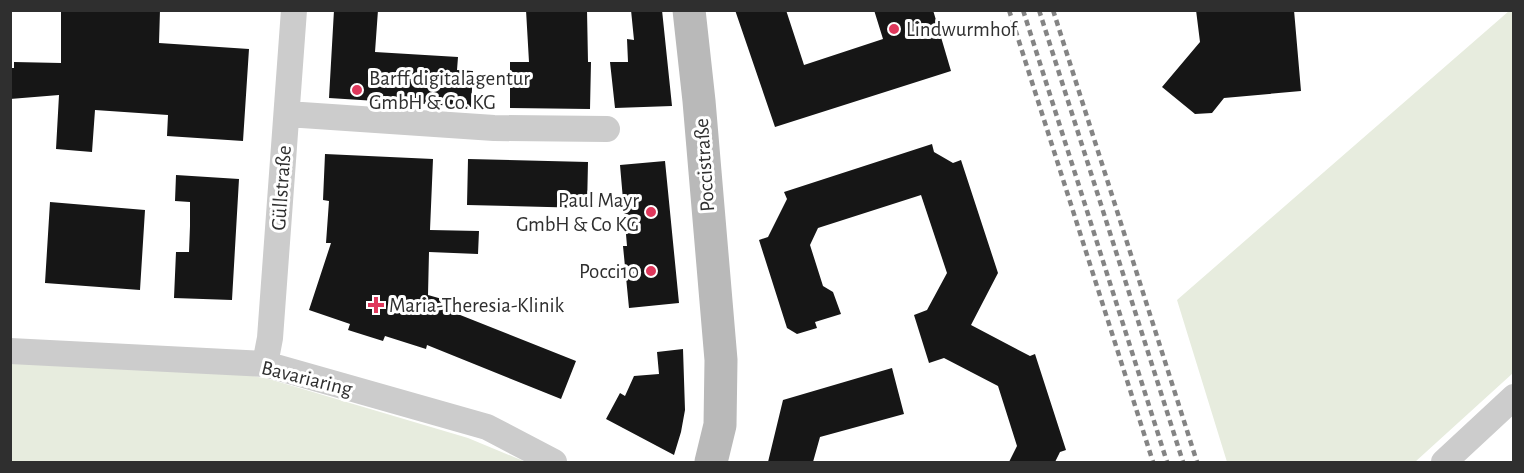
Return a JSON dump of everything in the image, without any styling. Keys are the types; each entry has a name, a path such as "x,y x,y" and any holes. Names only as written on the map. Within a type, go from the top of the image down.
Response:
{"main road":[{"name":"Poccistraße","path":"689,10 721,360 720,425 711,462"}],"street":[{"name":"Güllstraße","path":"265,364 270,338 294,10"},
{"path":"287,114 494,128 607,129"},
{"name":"Bavariaring","path":"10,351 265,364 487,427 554,462"},
{"path":"1444,462 1514,397"}],"shaded area":[{"path":"1509,11 1514,11 1513,373 1415,462 1227,462 1177,300"},
{"path":"11,362 226,371 269,379 468,438 526,462 11,462"}],"building":[{"path":"61,10 160,10 159,43 249,49 243,141 167,136 168,115 95,110 92,152 56,149 59,95 10,99 10,68 14,68 14,62 61,63"},
{"path":"334,10 378,10 375,52 458,57 457,70 473,71 471,107 329,98"},
{"path":"526,10 587,10 588,62 591,62 590,109 510,108 510,62 529,62"},
{"path":"631,10 662,10 672,106 615,108 610,62 628,62 627,39 634,40"},
{"path":"735,10 786,10 804,65 883,39 874,10 933,10 951,71 775,127"},
{"path":"1196,10 1294,10 1301,91 1224,98 1212,113 1195,114 1162,87 1200,42"},
{"path":"932,144 934,152 953,163 961,160 998,273 971,325 1030,356 1035,354 1066,450 1060,452 1055,462 1009,462 1017,446 998,386 944,358 929,363 914,315 927,310 947,273 921,195 818,228 810,245 823,286 833,292 841,314 815,322 817,328 797,334 787,328 759,240 768,237 787,199 784,192"},
{"path":"325,154 433,159 430,230 479,231 478,254 429,252 428,295 442,299 440,307 576,361 561,399 427,345 426,349 385,336 383,341 348,330 350,324 309,310 331,243 326,243 329,201 323,200"},
{"path":"468,159 588,162 587,208 467,205"},
{"path":"665,161 679,303 629,308 623,246 627,246 620,165"},
{"path":"176,175 239,179 232,300 174,298 176,252 189,252 190,226 190,202 175,201"},
{"path":"50,202 145,210 140,290 45,283"},
{"path":"683,349 685,410 674,455 606,419 620,393 625,396 634,376 659,374 657,352"},
{"path":"892,368 904,414 820,437 813,462 768,462 783,400"}],"railway":[{"path":"1009,10 1153,462"},
{"path":"1023,10 1167,462"},
{"path":"1039,10 1183,462"},
{"path":"1053,10 1197,462"}],"place":[{"name":"Lindwurmhof","path":"894,29"},
{"name":"Barff digitalagentur GmbH & Co. KG","path":"357,90"},
{"name":"Paul Mayr GmbH & Co KG","path":"651,212"},
{"name":"Pocci10","path":"651,271"},
{"name":"Maria-Theresia-Klinik","path":"376,305"}]}
